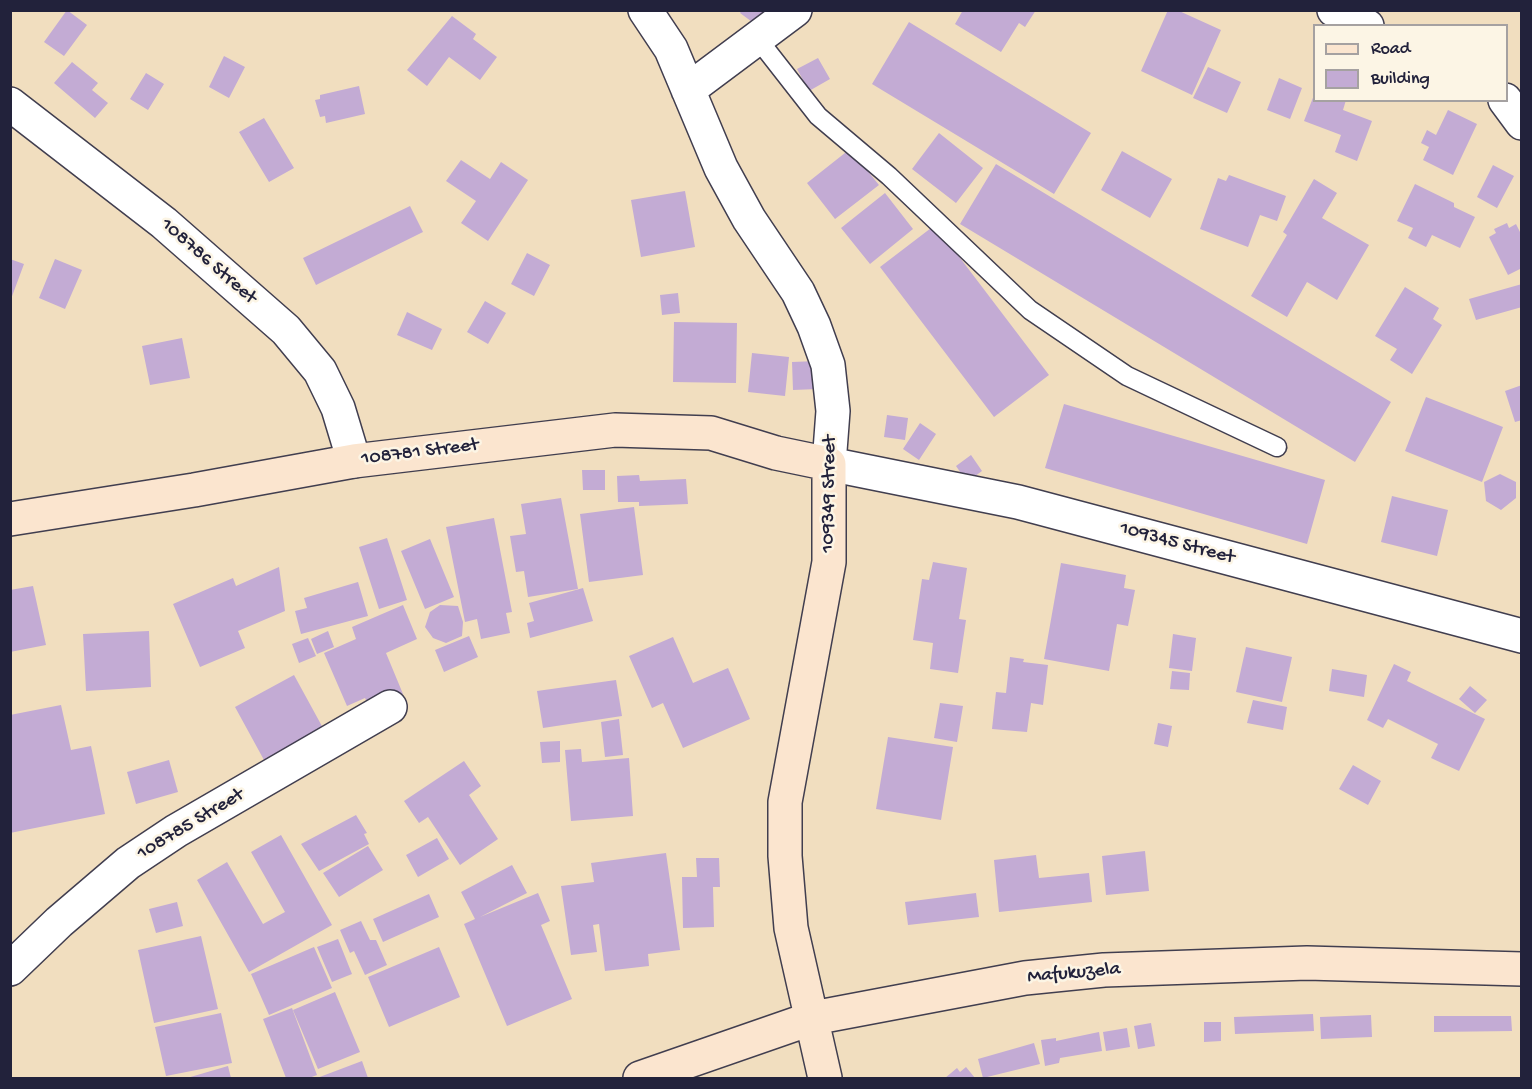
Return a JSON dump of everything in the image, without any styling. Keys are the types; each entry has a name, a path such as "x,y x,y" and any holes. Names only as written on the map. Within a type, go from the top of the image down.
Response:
{"street":[{"name":"109349 Street","path":"645,10 671,50 722,168 749,219 798,292 814,326 828,365 833,411 829,464 829,562 785,802 785,856 791,928 825,1078"},
{"path":"688,90 795,10"},
{"path":"1334,10 1363,24"},
{"path":"1506,102 1521,123"},
{"name":"108786 Street","path":"10,104 164,223 286,330 320,371 334,399 354,461"},
{"name":"108781 Street","path":"10,519 194,490 354,461 615,430 711,433 776,453 829,464"},
{"name":"109345 Street","path":"829,464 1018,502 1521,636"},
{"name":"108785 Street","path":"10,969 59,922 128,863 176,831 390,707"},
{"name":"Mafukuzela","path":"640,1078 813,1018 1025,978 1104,969 1307,963 1521,969"}],"lane":[{"path":"757,38 818,116 889,176 1030,310 1127,376 1277,447"}],"building":[{"path":"67,10 87,25 64,56 44,42"},
{"path":"742,10 772,10 759,27 740,13"},
{"path":"963,10 1036,10 1025,27 1019,23 1001,52 955,24"},
{"path":"1168,10 1177,10 1221,30 1192,95 1141,71"},
{"path":"452,16 476,34 473,39 497,57 480,80 449,57 427,86 407,70"},
{"path":"909,22 1091,133 1054,194 872,84"},
{"path":"224,56 245,67 229,98 209,87"},
{"path":"818,58 830,79 809,91 797,69"},
{"path":"72,62 98,83 92,90 108,103 95,118 54,83"},
{"path":"1208,67 1241,82 1227,113 1193,98"},
{"path":"146,73 164,84 148,110 130,99"},
{"path":"1279,78 1302,88 1290,119 1267,110"},
{"path":"359,86 365,114 326,123 325,116 320,117 315,100 320,99 320,95"},
{"path":"1313,98 1313,102 1345,102 1343,110 1372,121 1357,161 1335,152 1341,135 1304,121"},
{"path":"1448,110 1477,124 1453,175 1423,160 1429,147 1421,143 1427,130 1436,135"},
{"path":"264,118 294,168 269,182 239,132"},
{"path":"939,133 983,168 956,203 912,169"},
{"path":"850,149 879,185 835,219 807,183"},
{"path":"1122,151 1172,179 1150,218 1101,190"},
{"path":"461,160 490,179 501,162 528,180 488,241 461,223 476,201 446,181"},
{"path":"996,164 1391,402 1355,462 960,224"},
{"path":"1493,165 1514,176 1497,208 1477,197"},
{"path":"1229,175 1286,196 1277,221 1260,215 1248,247 1200,229 1218,178 1226,181"},
{"path":"1314,179 1337,193 1322,218 1369,245 1337,300 1307,282 1287,317 1251,296 1287,235 1283,232"},
{"path":"1415,184 1454,203 1454,207 1475,217 1460,248 1432,235 1426,247 1408,238 1413,228 1397,221"},
{"path":"685,191 695,247 641,257 631,200"},
{"path":"885,193 913,229 870,264 841,228"},
{"path":"410,206 423,232 316,285 303,258"},
{"path":"1507,223 1509,228 1516,224 1522,236 1522,268 1508,275 1489,237 1496,233 1494,229"},
{"path":"935,225 1049,375 994,417 880,267"},
{"path":"527,253 550,265 534,296 511,284"},
{"path":"10,259 24,264 11,299 10,299"},
{"path":"55,259 82,270 65,309 39,298"},
{"path":"1522,284 1522,307 1476,320 1469,299"},
{"path":"1405,287 1439,308 1433,319 1442,325 1412,374 1390,360 1397,349 1375,336"},
{"path":"678,293 680,313 662,315 660,295"},
{"path":"485,301 506,313 488,344 467,332"},
{"path":"407,312 442,329 432,350 397,335"},
{"path":"674,322 737,323 736,383 673,382"},
{"path":"182,338 190,378 150,385 142,346"},
{"path":"752,353 789,357 785,396 748,392"},
{"path":"817,361 818,389 793,390 792,362"},
{"path":"1522,385 1522,420 1515,422 1505,391"},
{"path":"1426,397 1503,427 1482,482 1405,451"},
{"path":"1064,404 1325,480 1307,544 1045,468"},
{"path":"887,415 908,418 905,440 884,437"},
{"path":"920,423 936,434 919,460 903,449"},
{"path":"971,455 982,471 967,482 956,466"},
{"path":"582,470 605,470 605,490 583,490"},
{"path":"1500,474 1516,482 1516,498 1501,510 1486,501 1484,482"},
{"path":"639,475 640,481 686,479 688,504 639,506 639,502 618,502 617,476"},
{"path":"1392,496 1448,510 1437,556 1381,542"},
{"path":"561,498 578,589 528,597 524,571 516,572 510,536 526,534 521,504"},
{"path":"634,507 643,575 589,582 580,514"},
{"path":"494,518 512,612 506,613 510,633 481,639 477,619 465,622 446,527"},
{"path":"387,538 407,600 379,609 359,547"},
{"path":"430,539 454,597 425,609 401,551"},
{"path":"933,562 967,568 959,619 966,620 958,673 930,669 933,643 913,640 922,579 929,580"},
{"path":"1061,563 1126,575 1124,588 1135,590 1128,626 1117,624 1109,671 1044,659"},
{"path":"279,567 285,611 238,631 245,648 200,667 173,604 233,578 236,586"},
{"path":"358,582 368,616 301,634 295,611 307,608 304,598"},
{"path":"33,586 46,645 10,652 10,590"},
{"path":"583,588 593,621 530,638 527,623 534,621 529,603"},
{"path":"403,605 417,639 386,653 403,694 370,708 365,698 347,706 324,653 356,639 352,627"},
{"path":"440,605 458,606 463,622 462,636 446,643 433,638 425,627 430,612"},
{"path":"149,631 151,687 86,691 83,634"},
{"path":"328,631 334,647 317,654 311,639"},
{"path":"1173,634 1196,638 1192,671 1169,668"},
{"path":"469,636 478,657 444,672 435,650"},
{"path":"673,637 693,683 728,668 750,719 683,748 663,703 652,708 629,656"},
{"path":"308,638 316,656 299,663 292,644"},
{"path":"1246,647 1292,657 1282,702 1236,692"},
{"path":"1010,657 1024,659 1023,662 1048,665 1043,705 1031,703 1027,732 992,729 996,692 1006,693"},
{"path":"1394,664 1411,672 1407,681 1485,719 1459,771 1431,758 1438,744 1388,719 1383,728 1367,720"},
{"path":"1332,669 1367,675 1364,697 1329,691"},
{"path":"1172,671 1190,673 1189,690 1170,689"},
{"path":"294,675 329,739 291,746 264,760 235,707"},
{"path":"616,680 622,716 543,728 537,691"},
{"path":"1470,686 1487,700 1475,713 1459,699"},
{"path":"1253,700 1287,707 1283,730 1247,723"},
{"path":"940,703 963,706 957,742 934,738"},
{"path":"61,705 71,750 91,746 105,814 10,833 10,715"},
{"path":"619,719 623,755 605,757 601,722"},
{"path":"1158,723 1172,726 1168,747 1154,744"},
{"path":"888,737 953,747 941,820 876,809"},
{"path":"560,741 560,762 542,763 540,742"},
{"path":"581,749 582,762 629,758 633,816 571,821 565,750"},
{"path":"169,760 178,792 136,804 127,772"},
{"path":"464,761 481,786 469,795 498,839 460,865 428,817 419,823 404,801"},
{"path":"1353,765 1381,781 1368,805 1339,789"},
{"path":"356,815 367,833 364,834 369,844 319,871 301,844"},
{"path":"281,835 332,925 249,972 197,880 227,862 263,924 285,912 251,852"},
{"path":"437,838 449,859 418,877 406,855"},
{"path":"368,846 383,870 339,897 323,873"},
{"path":"1145,851 1149,891 1106,895 1102,856"},
{"path":"666,853 680,950 648,954 649,966 605,971 599,924 593,925 597,952 571,955 561,886 594,882 591,863"},
{"path":"1036,855 1039,878 1089,873 1092,902 999,912 994,860"},
{"path":"696,858 719,858 720,887 713,887 714,927 683,928 682,877 697,877"},
{"path":"512,865 527,893 480,917 538,893 550,921 541,925 572,999 507,1026 464,924 475,919 461,892"},
{"path":"976,893 979,917 908,925 905,902"},
{"path":"429,894 439,917 383,942 373,919"},
{"path":"177,902 183,926 156,933 149,909"},
{"path":"361,921 370,940 376,940 387,965 365,975 354,951 350,953 340,930"},
{"path":"201,936 218,1009 154,1023 138,950"},
{"path":"338,939 352,974 332,982 317,947"},
{"path":"314,947 332,988 269,1015 251,974"},
{"path":"439,947 460,997 389,1027 368,977"},
{"path":"335,992 360,1052 318,1069 293,1010"},
{"path":"292,1008 317,1075 309,1078 286,1078 263,1019"},
{"path":"221,1013 232,1063 166,1076 155,1027"},
{"path":"1313,1014 1314,1031 1235,1034 1234,1017"},
{"path":"1371,1015 1372,1037 1321,1039 1320,1017"},
{"path":"1434,1016 1511,1016 1512,1031 1434,1032"},
{"path":"1204,1022 1221,1022 1221,1041 1204,1042"},
{"path":"1151,1023 1155,1046 1138,1049 1134,1026"},
{"path":"1127,1028 1130,1047 1106,1051 1103,1032"},
{"path":"1099,1032 1102,1051 1060,1058 1059,1063 1045,1066 1041,1040 1056,1038 1056,1041"},
{"path":"1034,1043 1040,1064 983,1078 978,1059"},
{"path":"362,1061 368,1078 317,1078"},
{"path":"228,1066 231,1078 187,1078"},
{"path":"966,1067 975,1078 945,1078 957,1068 960,1072"}]}
